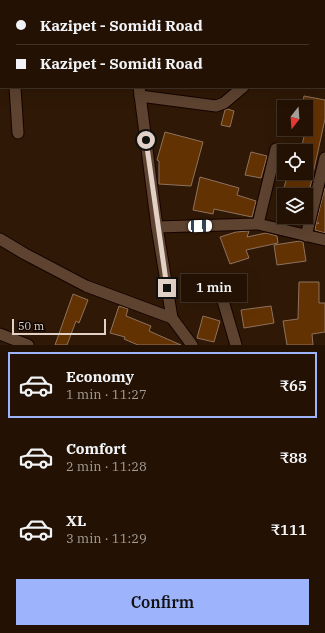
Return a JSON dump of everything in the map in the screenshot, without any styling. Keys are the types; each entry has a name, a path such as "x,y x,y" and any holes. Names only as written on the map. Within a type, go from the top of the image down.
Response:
{"street":[{"path":"15,88 18,133"},
{"path":"192,345 172,318 157,227 139,91 216,106 224,103 242,88"},
{"path":"258,224 276,149"},
{"path":"306,236 325,158"},
{"path":"157,227 258,224 325,240"},
{"path":"0,239 86,286 172,318"},
{"path":"221,294 236,345"},
{"path":"0,334 28,345"}],"building":[{"path":"304,96 325,100 325,119 313,174 313,144 302,144 304,136 313,136 313,100 303,100"},
{"path":"227,109 234,111 230,127 221,125 225,110"},
{"path":"165,132 203,142 191,186 159,184 159,161 157,160"},
{"path":"251,152 267,156 261,178 245,175"},
{"path":"200,177 239,188 237,195 256,201 252,217 214,209 213,214 193,210"},
{"path":"286,180 312,180 310,188 284,188"},
{"path":"325,188 325,233 315,230 316,224 319,223 316,223"},
{"path":"249,231 247,237 266,233 277,236 278,243 246,250 249,258 230,264 220,237 236,232"},
{"path":"300,241 303,242 306,261 277,265 274,245"},
{"path":"299,282 319,282 319,303 325,303 325,332 312,334 313,345 287,345 283,321 298,319"},
{"path":"73,294 88,300 79,323 76,321 67,345 55,345"},
{"path":"119,306 128,309 126,316 151,326 149,331 181,345 138,345 124,339 125,337 110,333"},
{"path":"271,306 274,323 244,328 241,310"},
{"path":"203,316 220,321 214,342 197,338"}],"route":[{"path":"146,140 157,227 167,288"}]}
